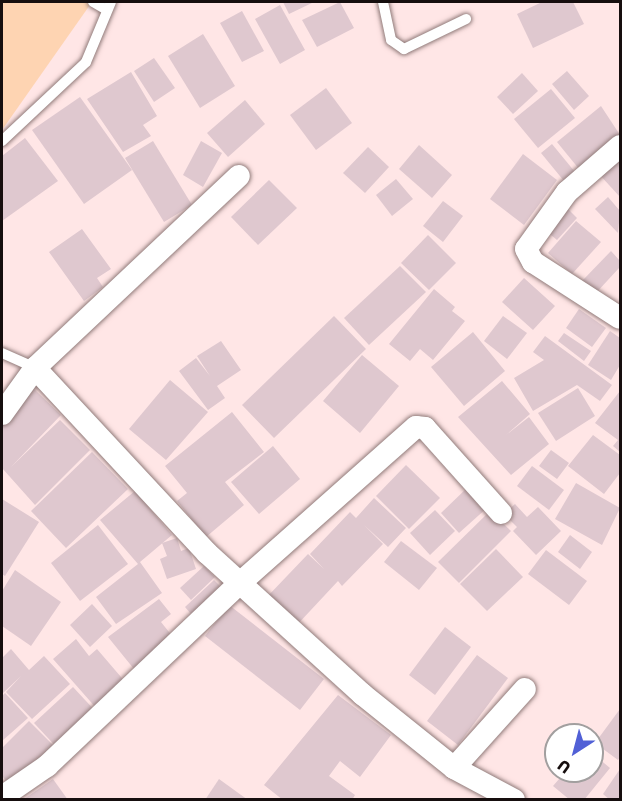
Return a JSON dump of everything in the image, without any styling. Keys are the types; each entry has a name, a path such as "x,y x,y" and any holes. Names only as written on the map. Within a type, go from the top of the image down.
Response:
{"street":[{"path":"621,146 567,192 526,249 533,262 621,318"},
{"path":"2,414 35,368 238,176"},
{"path":"35,368 207,553 362,694 454,768 514,800"},
{"path":"2,797 47,766 240,583 416,427 425,428 501,513"},
{"path":"454,768 525,689"}],"lane":[{"path":"2,141 86,62 94,47 108,5 93,2"},
{"path":"383,2 391,40 404,49 466,19"},
{"path":"2,353 35,368"}],"shaded area":[{"path":"2,2 92,2 2,130"}],"building":[{"path":"283,2 314,2 289,14"},
{"path":"340,2 354,28 317,47 302,20"},
{"path":"542,2 573,2 584,24 533,48 517,14"},
{"path":"280,5 305,50 280,64 255,19"},
{"path":"242,11 264,51 242,62 220,23"},
{"path":"203,34 235,86 200,108 168,56"},
{"path":"154,58 175,88 154,102 134,71"},
{"path":"567,71 589,96 574,110 552,84"},
{"path":"131,72 157,116 143,125 151,136 123,152 87,99"},
{"path":"522,73 538,91 513,114 497,97"},
{"path":"326,88 352,123 316,150 290,115"},
{"path":"551,89 575,118 538,148 514,119"},
{"path":"80,97 132,170 84,204 32,130"},
{"path":"245,100 265,124 228,157 207,133"},
{"path":"601,106 620,135 579,169 557,142"},
{"path":"25,138 58,181 2,221 2,156"},
{"path":"153,141 192,205 164,222 125,158"},
{"path":"201,141 222,153 203,187 183,175"},
{"path":"552,144 575,172 564,181 541,153"},
{"path":"419,145 452,175 432,198 399,169"},
{"path":"368,147 389,167 365,193 343,173"},
{"path":"620,152 620,197 598,173"},
{"path":"523,154 557,180 524,225 490,199"},
{"path":"396,179 413,199 392,216 376,195"},
{"path":"269,180 297,208 258,245 231,217"},
{"path":"608,197 620,211 618,233 595,209"},
{"path":"443,201 463,216 443,242 423,226"},
{"path":"565,206 577,218 557,240 544,229"},
{"path":"576,221 601,242 572,274 548,253"},
{"path":"82,229 111,269 97,278 103,287 84,301 49,252"},
{"path":"428,235 456,263 429,290 401,263"},
{"path":"611,251 620,261 620,267 595,294 582,281"},
{"path":"400,266 426,292 369,345 344,318"},
{"path":"524,278 555,306 533,330 502,302"},
{"path":"434,289 455,307 452,311 465,321 433,360 420,349 410,361 389,344"},
{"path":"579,309 606,328 592,347 566,328"},
{"path":"334,316 366,349 274,438 242,405"},
{"path":"503,316 527,333 507,359 484,341"},
{"path":"610,331 620,338 620,365 611,380 588,365"},
{"path":"473,332 505,371 464,406 431,367"},
{"path":"564,333 591,351 584,361 558,341"},
{"path":"545,336 612,385 600,401 577,385 533,411 514,378 544,360 533,352"},
{"path":"221,341 241,370 217,386 225,398 208,410 179,371 196,358 210,376 197,356"},
{"path":"362,355 399,386 360,433 323,401"},
{"path":"170,380 208,412 166,460 129,429"},
{"path":"502,381 530,414 506,435 529,417 549,444 511,475 458,417"},
{"path":"578,388 595,416 556,441 538,413"},
{"path":"34,389 61,415 11,467 60,420 90,450 35,505 2,468 2,423"},
{"path":"620,391 620,452 613,446 618,440 595,423"},
{"path":"232,412 264,452 225,482 244,505 206,537 177,501 187,493 165,466"},
{"path":"593,435 620,455 620,473 604,494 568,466"},
{"path":"273,446 300,479 259,514 231,482"},
{"path":"551,450 569,463 557,479 539,466"},
{"path":"92,452 128,489 66,548 31,511"},
{"path":"406,465 440,498 409,529 376,496"},
{"path":"532,466 564,490 549,510 517,486"},
{"path":"576,483 620,508 602,545 555,519"},
{"path":"469,486 488,507 459,533 441,513"},
{"path":"135,491 172,535 140,562 162,593 116,624 96,597 138,564 100,520"},
{"path":"374,498 406,528 388,547 364,525 383,544 342,586 338,581 296,626 266,598 308,554 324,569 310,554 350,512 356,518"},
{"path":"2,499 39,522 5,576 2,574"},
{"path":"515,504 527,517 538,507 561,531 536,555 513,531 517,527 504,514"},
{"path":"435,510 455,531 430,555 410,533"},
{"path":"490,511 511,531 459,583 438,562"},
{"path":"98,525 128,564 80,601 51,563"},
{"path":"570,535 592,552 580,569 558,552"},
{"path":"177,538 181,551 189,548 196,569 167,579 160,559 167,556 162,543"},
{"path":"401,541 437,568 419,590 384,562"},
{"path":"496,549 523,577 487,611 460,584"},
{"path":"546,550 587,581 569,605 528,574"},
{"path":"204,566 215,577 191,600 180,588"},
{"path":"15,570 61,602 31,646 2,626 2,591"},
{"path":"214,580 227,593 197,621 185,607"},
{"path":"159,599 171,614 161,622 177,642 138,674 108,637"},
{"path":"92,604 112,626 90,647 70,625"},
{"path":"229,605 324,679 300,710 205,636"},
{"path":"445,627 471,647 435,695 409,675"},
{"path":"76,639 89,656 97,649 127,684 97,709 53,659"},
{"path":"11,649 29,670 44,656 70,684 32,719 6,692 21,676 2,694 2,658"},
{"path":"477,655 508,678 458,745 427,721"},
{"path":"73,687 99,715 60,751 34,723"},
{"path":"5,693 28,718 2,741 2,696"},
{"path":"338,695 391,735 360,777 340,761 329,776 355,795 352,800 283,800 264,785"},
{"path":"620,709 620,757 618,760 604,750 604,731"},
{"path":"29,721 53,745 11,786 2,776 2,748"},
{"path":"604,763 610,768 604,775"},
{"path":"620,769 620,800 610,800 603,794"},
{"path":"53,779 68,800 23,800 27,797"},
{"path":"219,779 248,800 205,800"},
{"path":"556,783 598,783 584,800 570,800 553,786"}]}
